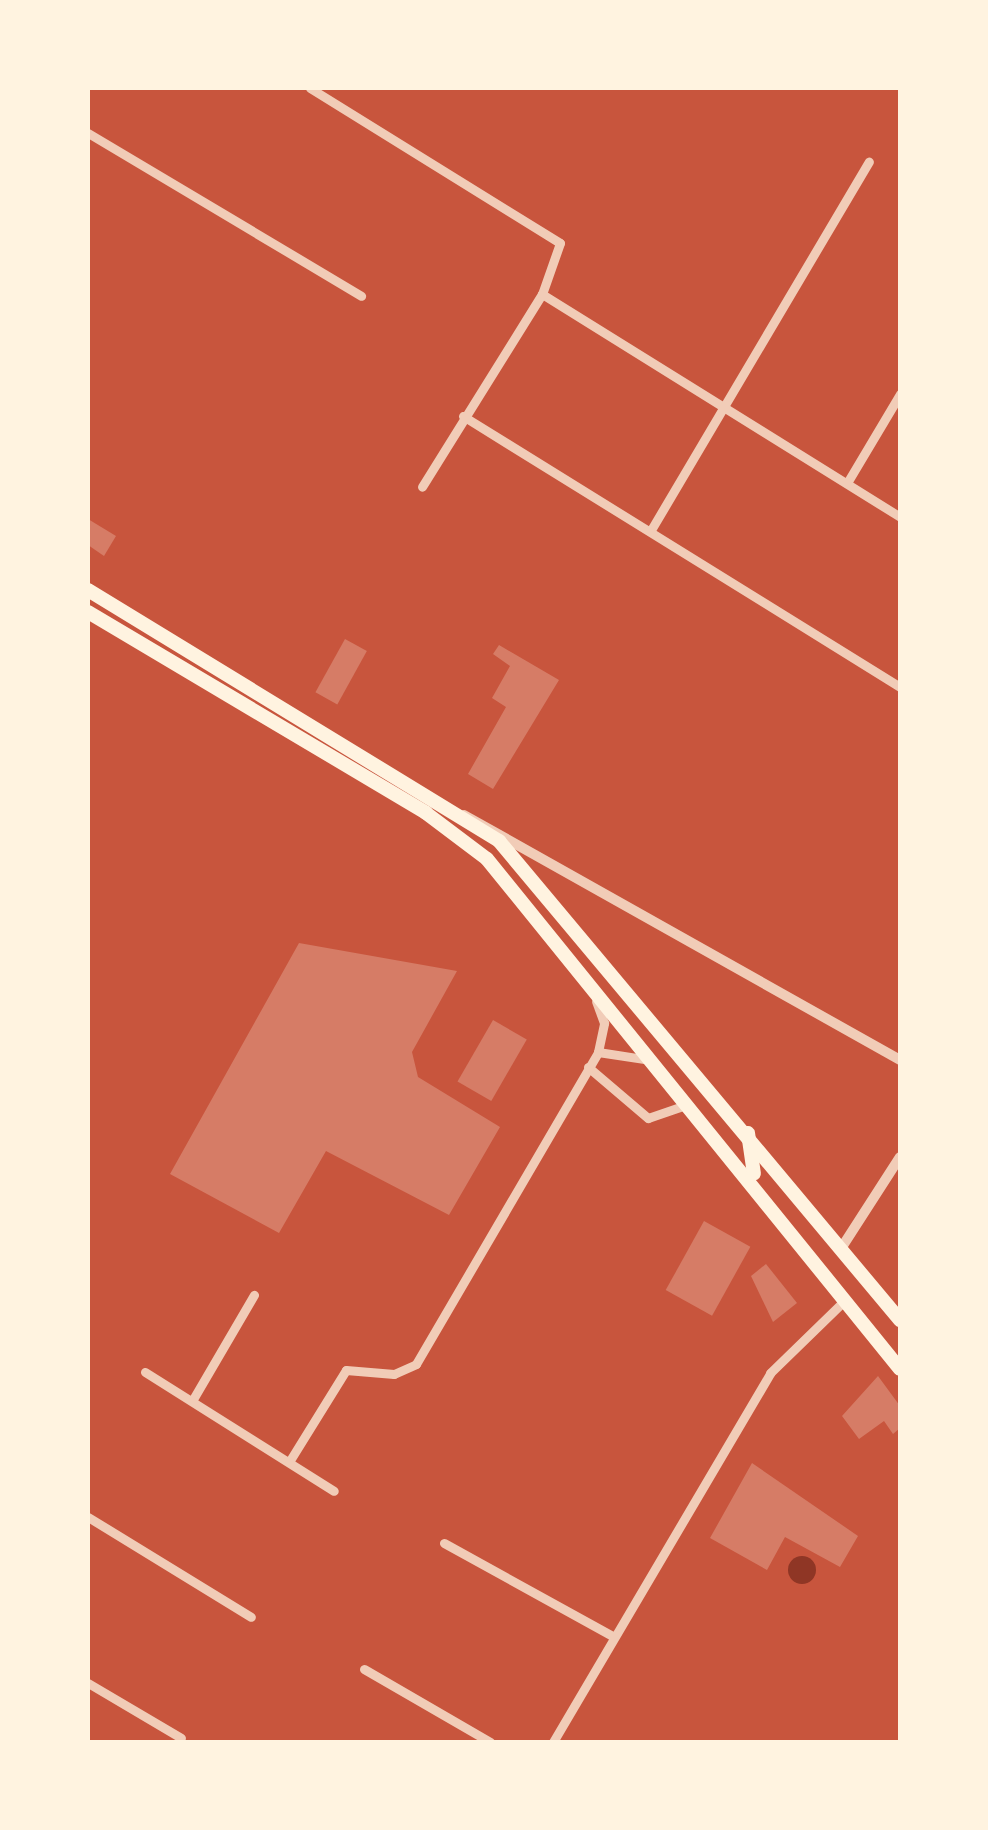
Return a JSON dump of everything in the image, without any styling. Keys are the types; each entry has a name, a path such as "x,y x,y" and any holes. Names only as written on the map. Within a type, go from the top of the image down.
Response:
{"highway":[{"path":"88,590 464,815 537,879 900,1320"},
{"path":"88,612 450,828 531,904 900,1368"},
{"path":"748,1133 744,1154 770,1205"}],"street":[{"path":"310,88 542,224 560,244 559,264 542,294 422,487"},
{"path":"88,133 360,296"},
{"path":"650,530 870,162"},
{"path":"542,294 900,517"},
{"path":"847,483 900,394"},
{"path":"464,416 900,688"},
{"path":"464,815 900,1060"},
{"path":"289,1462 346,1370 394,1374 416,1364 598,1052 604,1023 586,976"},
{"path":"598,1052 636,1054 660,1068"},
{"path":"588,1067 648,1118 689,1104"},
{"path":"842,1247 900,1158"},
{"path":"192,1401 254,1295"},
{"path":"553,1742 784,1353 844,1300"},
{"path":"145,1372 334,1491"},
{"path":"88,1517 251,1616"},
{"path":"444,1542 614,1637"},
{"path":"364,1669 490,1742"},
{"path":"88,1683 181,1738"}],"shaded area":[{"path":"802,1556 812,1560 816,1570 812,1580 802,1584 792,1580 788,1570 792,1560"}],"building":[{"path":"88,519 116,536 104,556 88,545"},
{"path":"345,639 367,651 337,704 315,692"},
{"path":"499,645 559,680 493,789 468,774 506,707 492,698 510,666 493,654"},
{"path":"299,943 457,971 412,1052 418,1077 500,1127 449,1215 326,1151 279,1233 170,1174"},
{"path":"493,1020 527,1040 491,1101 458,1081"},
{"path":"704,1221 750,1247 712,1316 666,1290"},
{"path":"766,1264 797,1303 773,1322 751,1276"},
{"path":"878,1376 900,1406 900,1428 893,1434 884,1421 859,1439 842,1416"},
{"path":"752,1463 858,1536 840,1567 785,1537 767,1570 710,1538"}]}
